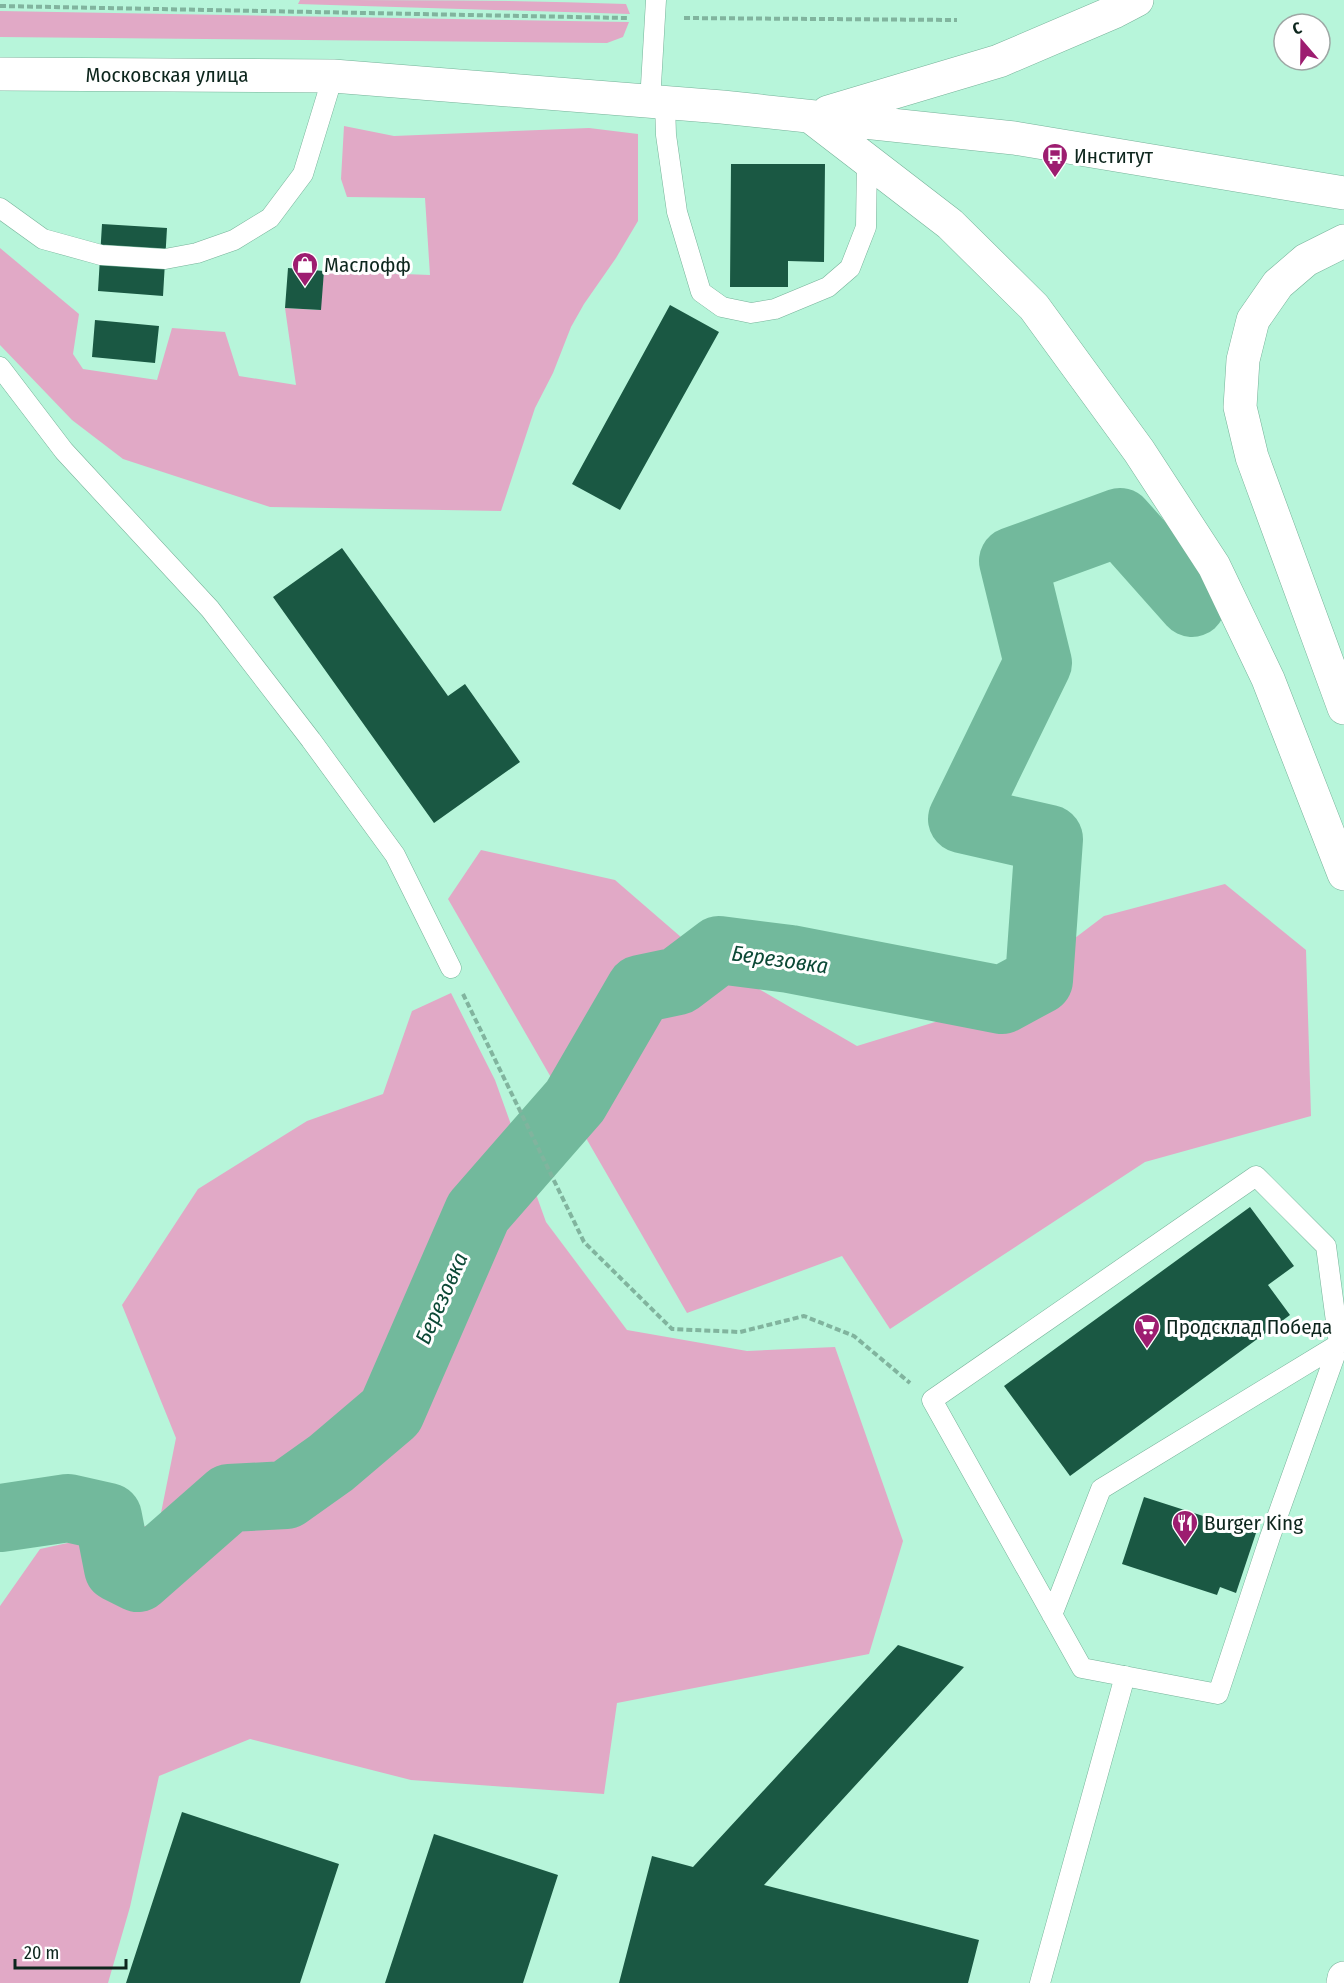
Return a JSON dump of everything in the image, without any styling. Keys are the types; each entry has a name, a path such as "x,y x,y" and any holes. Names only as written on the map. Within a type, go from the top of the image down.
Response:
{"main road":[{"path":"812,117 999,61 1137,0"},
{"name":"Московская улица","path":"0,74 333,76 657,102 1014,138 1344,193"},
{"path":"812,117 951,224 1034,307 1139,451 1214,566 1268,679 1344,874"},
{"path":"1344,241 1306,260 1278,284 1253,320 1243,360 1240,407 1252,457 1344,708"},
{"path":"1342,1983 1344,1978"}],"lane":[{"path":"656,0 657,102 666,135 680,223 701,292 722,307 751,313 775,309 828,287 850,268 866,227 867,160"},
{"path":"0,208 43,239 101,255 165,259 197,253 234,240 270,218 303,174 333,76"},
{"path":"0,367 64,451 210,609 311,740 395,855 451,968"},
{"path":"1256,1176 1326,1246 1339,1344 1269,1537 1218,1694 1082,1668 932,1400 1256,1176"},
{"path":"1052,1615 1101,1489 1339,1344"},
{"path":"1040,1983 1125,1676"}],"path":[{"path":"0,6 637,18"},
{"path":"683,18 957,20"},
{"path":"451,968 584,1242 672,1329 740,1332 804,1316 854,1336 932,1400"}],"shaded area":[{"path":"300,0 626,4 630,14 298,4"},
{"path":"0,11 629,22 623,37 607,43 0,37"},
{"path":"344,126 394,136 589,128 638,134 638,221 571,327 553,373 535,408 501,511 270,507 123,459 72,420 0,345 0,248 79,314 73,354 83,369 157,380 172,328 225,332 239,376 296,385 285,308 320,310 324,271 430,275 425,198 347,197 341,179"},
{"path":"481,850 615,880 704,957 857,1046 984,1007 1104,916 1225,884 1306,950 1311,1116 1145,1162 890,1329 842,1256 687,1313 448,899"},
{"path":"451,993 495,1080 546,1222 627,1330 747,1351 835,1347 903,1541 869,1654 617,1703 604,1794 411,1780 250,1739 159,1776 130,1907 108,1983 0,1983 0,1606 40,1549 159,1523 176,1438 122,1305 198,1189 307,1121 383,1094 412,1011"}],"building":[{"path":"731,164 825,164 824,262 788,261 788,287 730,287"},
{"path":"102,224 167,228 163,296 98,291"},
{"path":"288,268 324,271 321,310 285,308"},
{"path":"670,305 719,332 620,510 572,484"},
{"path":"95,320 159,326 155,363 92,357"},
{"path":"342,548 448,696 465,684 520,762 434,823 273,597"},
{"name":"Продсклад Победа","path":"1250,1207 1294,1266 1268,1285 1290,1315 1070,1476 1004,1386"},
{"path":"1144,1497 1256,1533 1236,1593 1220,1587 1217,1595 1122,1564"},
{"path":"898,1645 964,1667 764,1885 979,1940 968,1983 619,1983 652,1856 693,1867"},
{"path":"182,1812 339,1864 300,1983 126,1983"},
{"path":"434,1834 558,1875 523,1983 385,1983"}],"waterway":[{"name":"Березовка","path":"0,1518 68,1508 108,1517 118,1568 138,1578 229,1498 286,1495 331,1463 391,1412 478,1212 575,1101 640,989 678,981 719,950 790,959 1002,1000 1039,980 1049,839 962,819 1038,663 1013,561 1120,522 1192,603"}],"place":[{"name":"Институт","path":"1055,179"},
{"name":"Маслофф","path":"305,288"},
{"name":"Продсклад Победа","path":"1147,1350"},
{"name":"Burger King","path":"1185,1546"}]}
